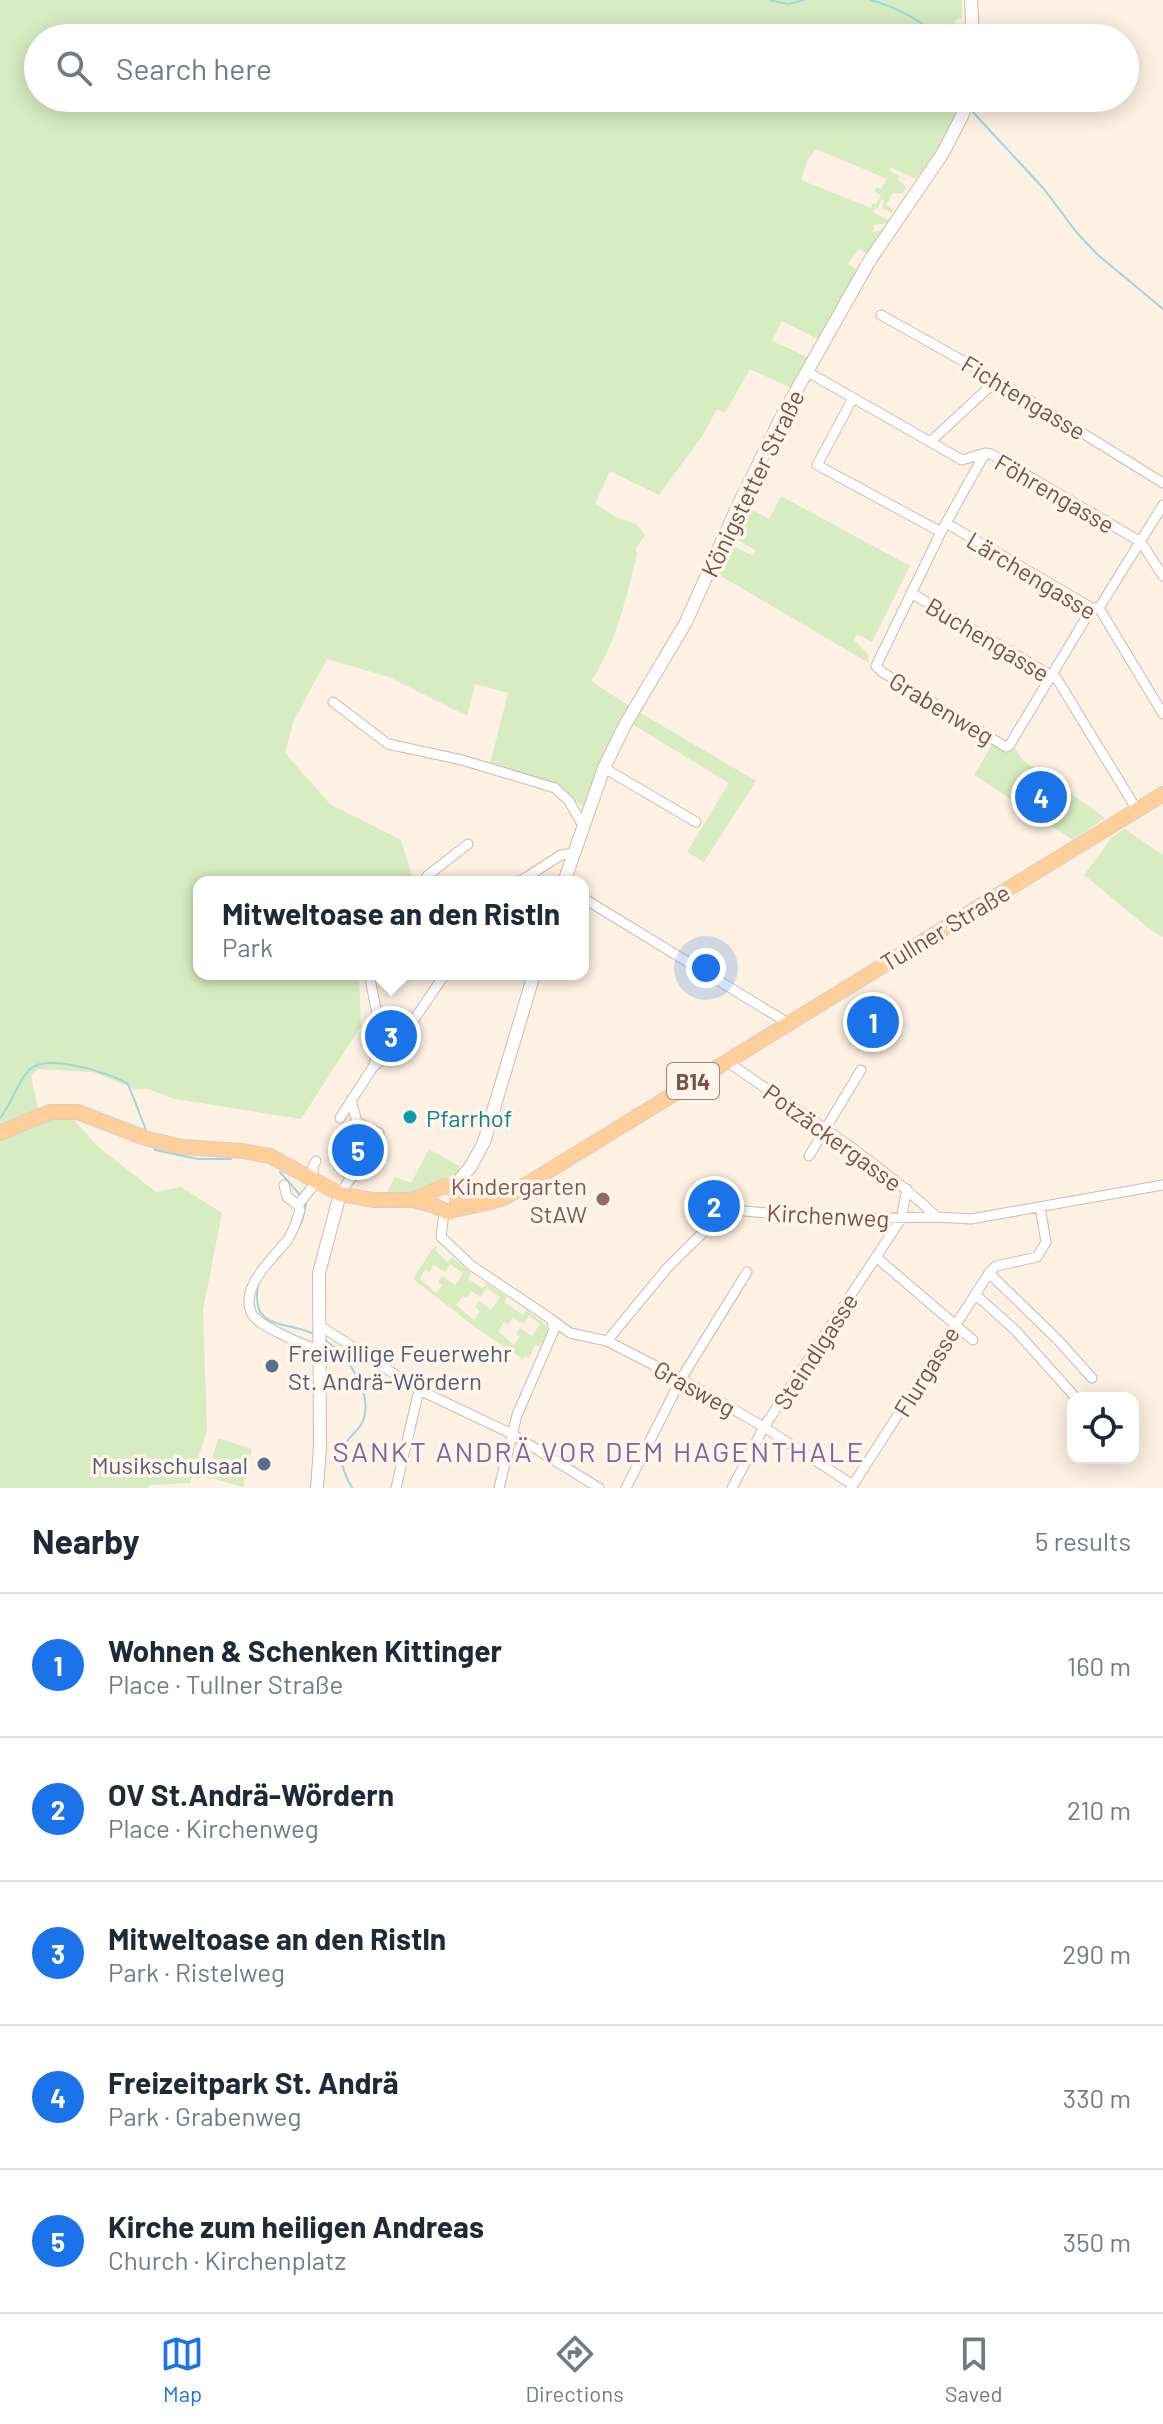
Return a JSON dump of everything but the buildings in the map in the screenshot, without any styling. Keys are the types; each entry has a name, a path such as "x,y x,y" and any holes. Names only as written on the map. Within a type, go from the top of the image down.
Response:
{"main road":[{"path":"971,0 972,24"},
{"name":"Königstetter Straße","path":"566,876 604,768 625,725 686,622 743,493 806,371 870,260 943,153 963,112"},
{"name":"Tullner Straße","path":"447,1200 480,1204 506,1197 1163,794"},
{"path":"447,1200 484,1142 532,980"},
{"name":"B14","path":"0,1133 37,1116 64,1111 90,1115 151,1139 191,1148 270,1156 305,1195 340,1194 386,1201 447,1200"},
{"path":"317,1488 320,1447 317,1349 319,1273 340,1194"}],"street":[{"name":"Fichtengasse","path":"881,315 997,380 1163,483"},
{"name":"Föhrengasse","path":"806,371 962,460 991,454 1141,542 1163,576"},
{"path":"930,442 997,380"},
{"name":"Lärchengasse","path":"853,398 817,465 1095,608 1163,714"},
{"path":"911,593 985,453"},
{"path":"1051,675 1163,505"},
{"name":"Grabenweg","path":"911,593 876,666 1006,747 1051,675"},
{"name":"Buchengasse","path":"911,593 1057,679 1137,810"},
{"path":"333,702 388,744 441,754 555,788 569,801 582,824"},
{"path":"604,768 696,822"},
{"path":"427,876 468,844"},
{"path":"528,876 561,855 573,853"},
{"path":"589,902 788,1023"},
{"path":"370,980 382,1038 373,1067"},
{"path":"340,1118 373,1067 394,1049 441,980"},
{"name":"Potzäckergasse","path":"726,1061 827,1128 907,1189 937,1217"},
{"path":"809,1156 861,1070"},
{"path":"351,1100 357,1122 343,1145 338,1165 352,1177"},
{"path":"340,1194 379,1149 379,1133 357,1122"},
{"path":"316,1161 295,1226 261,1273 250,1296 250,1304 251,1312 263,1324 298,1343 317,1349"},
{"path":"284,1185 287,1197 305,1195"},
{"name":"Kirchenweg","path":"607,1341 668,1267 724,1212 733,1210 838,1219 971,1219 1163,1185"},
{"path":"901,1219 907,1189"},
{"name":"Grasweg","path":"447,1200 441,1237 454,1252 570,1333 607,1341 681,1379 764,1427 852,1486"},
{"path":"1040,1207 1046,1242 1037,1257 996,1266 989,1273 1092,1378"},
{"name":"Steindlgasse","path":"732,1488 764,1427 901,1219"},
{"path":"876,1257 973,1340"},
{"path":"626,1488 681,1379 747,1272"},
{"name":"Flurgasse","path":"852,1486 989,1273"},
{"path":"975,1294 1016,1331 1071,1392"},
{"path":"499,1488 517,1415 554,1330 551,1319"},
{"path":"318,1328 419,1390 512,1434 599,1488"},
{"path":"548,1344 570,1333"},
{"path":"396,1488 419,1390"}],"green space":[{"path":"0,0 962,0 962,19 955,20 955,24 24,24 24,112 957,112 940,150 916,179 890,167 890,171 907,180 899,177 898,180 907,187 901,194 893,193 886,205 893,209 892,213 882,208 882,199 878,208 873,210 890,221 874,225 873,232 884,230 867,254 859,249 848,264 857,270 819,340 782,321 772,341 810,358 793,389 750,369 725,413 717,409 703,435 659,495 610,471 595,504 616,517 636,524 645,535 636,548 633,571 614,636 591,681 629,706 583,807 556,786 490,764 508,693 475,684 467,716 389,677 327,659 294,720 285,753 330,804 401,840 412,876 193,876 193,980 359,980 361,1026 301,1119 175,1099 148,1089 135,1089 93,1072 38,1069 31,1075 38,1109 74,1120 97,1146 156,1192 181,1187 222,1213 203,1310 207,1430 190,1483 149,1485 148,1488 0,1488","holes":["816,149 887,179 881,189 876,187 875,192 881,195 871,208 801,180 808,159"]},
{"path":"781,496 910,566 872,642 857,634 854,640 867,653 869,663 714,572 728,543 753,556 756,550 731,537 745,506 769,519"},
{"path":"639,712 756,781 704,862 687,852 729,783 632,724"},
{"path":"992,745 1007,753 1014,747 1023,760 1105,818 1073,840 974,775"},
{"path":"1125,829 1163,855 1163,937 1084,875 1112,837"},
{"path":"399,1015 407,1024 378,1060 384,1039 383,1019"},
{"path":"429,1149 459,1166 458,1174 415,1193 386,1194 395,1177 411,1183"},
{"path":"438,1245 435,1250 448,1262 452,1257 471,1273 468,1279 483,1288 486,1283 507,1297 504,1302 523,1315 527,1310 545,1324 548,1332 539,1347 535,1345 529,1358 524,1356 523,1359 475,1327 413,1279","holes":["450,1264 463,1273 455,1285 442,1276 438,1282 442,1285 436,1293 420,1279 425,1270 430,1272 434,1265 445,1272","486,1288 500,1297 491,1310 479,1301 475,1307 480,1311 474,1320 456,1305 471,1291 481,1297","529,1316 540,1324 532,1336 520,1328 516,1334 520,1337 514,1345 498,1331 504,1322 508,1325 513,1317 523,1324"]},
{"path":"218,1438 252,1449 243,1487 207,1477"}],"waterway":[{"path":"770,0 788,4 804,0"},
{"path":"870,0 923,24"},
{"path":"973,112 1044,189 1098,255 1163,309"},
{"path":"0,1118 30,1069 50,1063 64,1064 94,1070 128,1084 146,1130"},
{"path":"154,1147 155,1150 198,1159 231,1159"},
{"path":"280,1172 300,1195"},
{"path":"293,1239 306,1204"},
{"path":"258,1285 257,1300 265,1318 316,1335"},
{"path":"325,1340 350,1365 365,1399 363,1421 342,1452 343,1468 352,1488"}],"place":[{"name":"Freizeitpark St. Andrä","path":"1041,797"},
{"name":"Wohnen & Schenken Kittinger","path":"873,1022"},
{"name":"Mitweltoase an den Ristln","path":"391,1036"},
{"name":"Pfarrhof","path":"410,1117"},
{"name":"Kirche zum heiligen Andreas","path":"358,1150"},
{"name":"Kindergarten StAW","path":"603,1199"},
{"name":"OV St.Andrä-Wördern","path":"714,1206"},
{"name":"Freiwillige Feuerwehr St. Andrä-Wördern","path":"272,1366"},
{"name":"Musikschulsaal","path":"264,1464"}],"district":[{"name":"SANKT ANDRÄ VOR DEM HAGENTHALE","path":"599,1451"}]}
